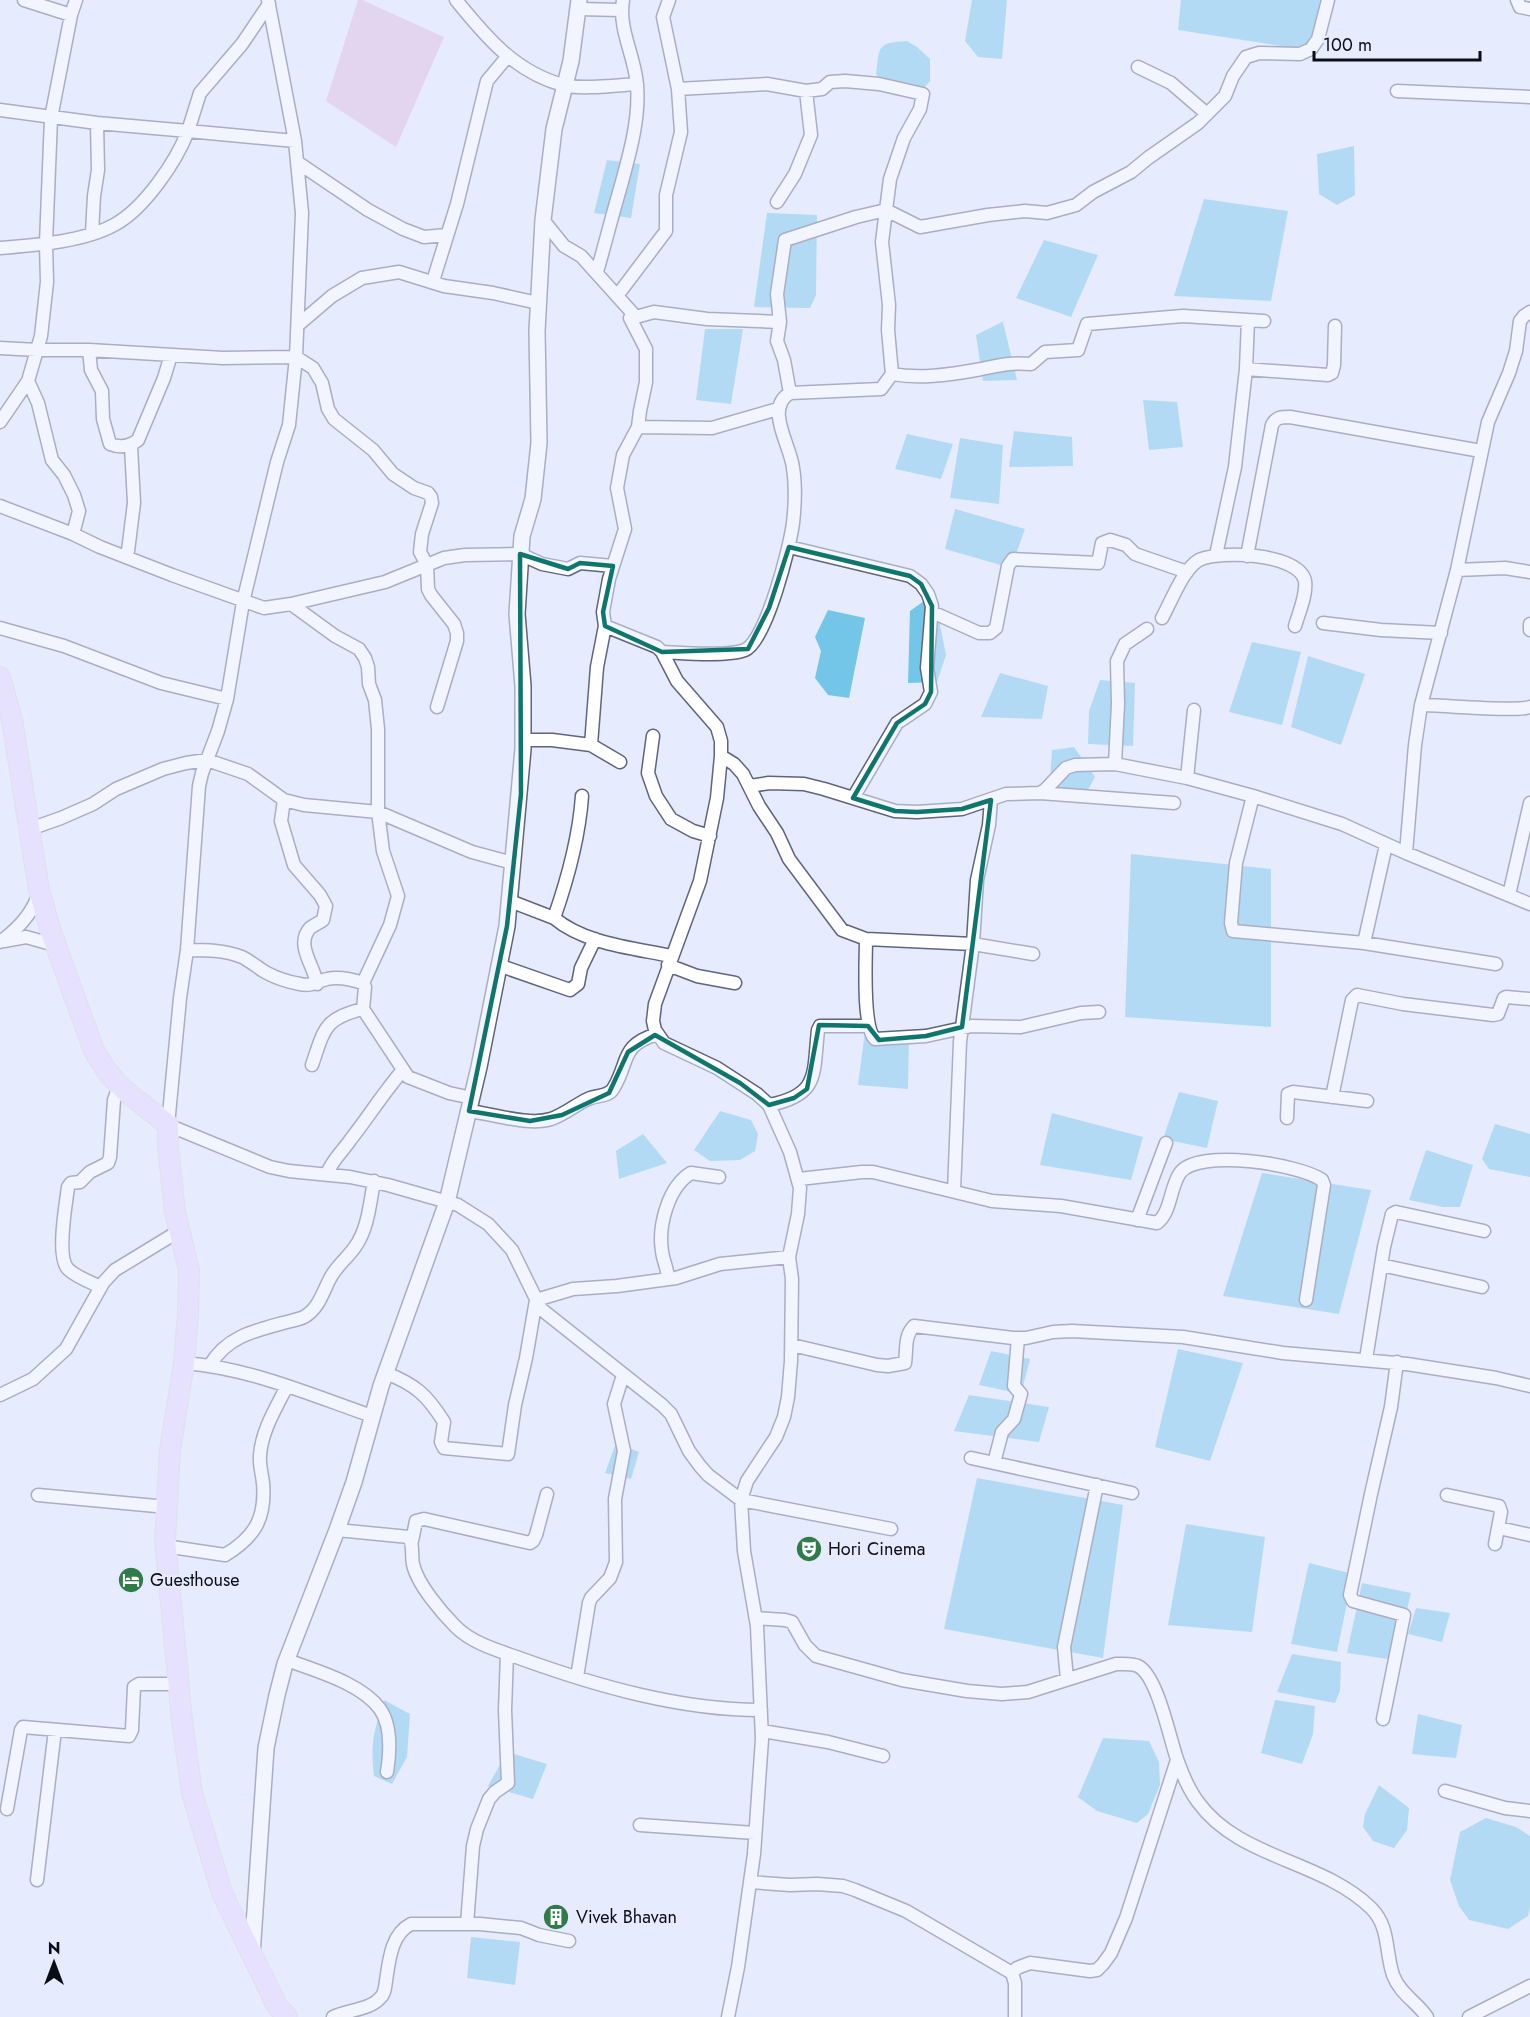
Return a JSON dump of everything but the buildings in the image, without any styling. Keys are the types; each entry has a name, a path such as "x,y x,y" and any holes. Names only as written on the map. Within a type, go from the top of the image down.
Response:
{"main road":[{"path":"0,677 12,720 39,890 55,945 93,1048 102,1066 119,1086 168,1125 172,1180 189,1270 184,1363 170,1450 165,1546 178,1684 192,1793 222,1893 276,2006 286,2017"}],"street":[{"path":"24,0 71,15"},
{"path":"0,422 28,381 45,316 51,118 76,0"},
{"path":"456,0 477,27 507,57 524,69 564,86 638,84"},
{"path":"617,296 666,231 666,195 681,132 678,89 663,17 669,0"},
{"path":"790,393 784,360 777,340 780,322 777,294 785,240 856,217 886,210 920,227 988,215 1025,211 1047,213 1076,205 1093,192 1131,172 1198,123 1225,96 1233,76 1246,57 1259,53 1299,54 1311,49 1318,39 1328,0"},
{"path":"1517,0 1520,7 1530,9"},
{"path":"0,248 46,243 92,233 114,225 134,209 170,166 182,146 200,93 242,44 269,2"},
{"path":"269,2 295,141 302,213 296,357 289,425 277,462 243,602 227,699 201,773 187,950 168,1125 270,1167 374,1181 468,1210 489,1224 512,1250 541,1309 662,1405 671,1414 689,1451 700,1466 708,1475 741,1500 891,1529"},
{"path":"252,1955 266,1748 276,1695 287,1659 354,1482 386,1373 447,1202 470,1104 498,965 510,901 521,794 523,686 517,614 522,536 533,499 539,443 537,303 543,220 554,129 571,61 579,5 622,5 623,30 638,84 637,109 631,149 597,272"},
{"path":"433,281 465,172 487,81 507,57"},
{"path":"1138,67 1171,83 1207,114"},
{"path":"662,652 742,651 748,649 762,627 778,586 789,547 795,501 792,460 780,425 778,409 784,397 790,393 881,389 892,374 888,330 889,305 882,242 890,179 904,138 920,109 923,94 879,84 846,81 830,82 822,89 806,91 767,84 678,89"},
{"path":"777,202 795,174 811,135 806,91"},
{"path":"1396,91 1530,97"},
{"path":"0,110 97,123 295,141"},
{"path":"92,233 98,170 97,123"},
{"path":"297,162 368,210 403,229 424,237 447,235"},
{"path":"543,220 564,246 580,256 597,272 636,317"},
{"path":"298,325 332,296 362,278 399,272 444,286 494,293 537,303"},
{"path":"591,745 597,667 605,626 603,612 613,566 625,529 617,488 622,455 638,427 646,382 646,349 630,318 654,312 730,321 780,322"},
{"path":"1406,853 1415,745 1421,705 1457,570 1481,451 1493,407 1509,373 1516,351 1520,321 1530,312"},
{"path":"892,374 913,378 975,370 1010,362 1031,364 1045,352 1078,350 1087,324 1182,316 1264,321"},
{"path":"1216,555 1235,468 1246,369 1248,320"},
{"path":"1246,369 1328,375 1334,369 1335,326"},
{"path":"0,348 89,350 223,358 296,357 313,368 319,376 328,409 334,419 372,450 393,474 414,488 428,493 431,497 432,503 420,547 421,557 427,565 428,589 454,624 457,633 457,641 437,707"},
{"path":"89,350 91,370 102,391 103,419 110,444 131,446 138,440 171,355"},
{"path":"28,381 38,403 52,460 64,475 79,511 73,534"},
{"path":"638,427 712,428 778,409"},
{"path":"1247,556 1272,425 1278,418 1290,417 1481,451"},
{"path":"128,551 134,503 131,446"},
{"path":"0,506 100,547 264,608 385,582 444,558 465,555 520,554 542,564 568,569 580,563 613,566"},
{"path":"932,612 979,633 990,633 996,628 1008,566 1013,560 1098,563 1102,543 1110,540 1126,545 1135,554 1187,572"},
{"path":"789,547 910,576 921,584 928,594 932,612 927,668 931,692 926,704 897,723 853,798"},
{"path":"1162,618 1187,572 1199,561 1230,553 1282,562 1300,570 1305,580 1305,594 1295,626"},
{"path":"1457,570 1505,568 1530,572"},
{"path":"291,604 335,636 359,649 365,658 376,711 378,812 383,850 398,896 390,925 363,983 365,987 363,1009 403,1070 412,1080 470,1104 530,1121 540,1121 556,1117 591,1098 609,1093 614,1088 628,1052 642,1039 657,1034"},
{"path":"1323,623 1381,630 1441,633"},
{"path":"1530,624 1530,630"},
{"path":"605,626 657,647 677,681 717,728 722,741 717,798 700,881 654,1004 653,1021 657,1034 664,1043 692,1055 740,1083 769,1105 782,1132 799,1179 800,1196 789,1257 792,1279 792,1345 788,1396 784,1417 776,1437 747,1481 741,1500 744,1551 756,1618 762,1731 750,1882 728,2017"},
{"path":"0,628 74,649 161,683 227,699"},
{"path":"1115,764 1118,704 1117,661 1125,644 1147,629"},
{"path":"1421,705 1530,707"},
{"path":"1187,778 1194,710"},
{"path":"653,736 648,773 656,796 671,819 693,831 710,836"},
{"path":"523,740 552,740 591,745 620,762"},
{"path":"722,756 743,774 799,875 814,891 842,930 866,939 973,944 1033,954"},
{"path":"30,829 93,804 116,789 163,769 207,760 248,774 284,800 304,805 378,812 472,852 513,863"},
{"path":"1040,793 1066,768 1097,764 1115,764 1187,778 1342,824 1386,845 1530,904"},
{"path":"750,786 769,783 804,784 895,811 917,812 962,809 1006,794 1040,793 1174,803"},
{"path":"554,918 572,865 580,823 582,796"},
{"path":"1253,796 1236,863 1230,923 1233,931 1364,943 1496,964"},
{"path":"284,800 281,821 294,865 324,900 326,906 323,920 309,929 304,947 305,954 312,964 317,984"},
{"path":"954,1191 958,1065 973,944 977,880 989,825 991,800"},
{"path":"1509,895 1530,803"},
{"path":"1364,943 1386,845"},
{"path":"0,942 20,926 36,902 39,890"},
{"path":"510,901 554,918 581,934 669,961 697,976 735,983"},
{"path":"0,942 26,937 55,945"},
{"path":"498,965 570,990 578,984 581,968 595,939"},
{"path":"866,939 868,1026 871,1035 879,1040 926,1036 962,1027 1022,1027 1081,1013 1099,1012"},
{"path":"187,950 215,950 229,953 282,979 306,985 317,984 334,977 363,983"},
{"path":"1332,1097 1352,1000 1357,995 1402,1004 1492,1015 1501,1012 1506,997 1530,999"},
{"path":"312,1065 323,1035 332,1020 363,1009"},
{"path":"769,1105 794,1098 807,1089 812,1080 820,1026 868,1026"},
{"path":"327,1174 334,1160 403,1070"},
{"path":"101,1287 67,1269 62,1256 63,1235 68,1186 84,1180 90,1173 108,1163 114,1100 119,1086"},
{"path":"1287,1118 1288,1094 1290,1093 1367,1101"},
{"path":"1137,1220 1166,1143"},
{"path":"799,1179 873,1172 992,1201 1061,1206 1153,1223 1160,1221 1179,1174 1186,1166 1201,1161 1239,1161 1300,1169 1315,1174 1322,1179 1324,1185 1306,1300"},
{"path":"668,1279 668,1268 661,1249 670,1199 678,1186 691,1173 719,1177"},
{"path":"210,1365 230,1341 295,1320 312,1311 332,1275 357,1245 364,1229 374,1181"},
{"path":"1366,1359 1381,1265 1392,1214 1396,1212 1484,1231"},
{"path":"0,1395 33,1379 66,1349 101,1287 115,1270 180,1231"},
{"path":"536,1300 573,1289 668,1279 720,1264 789,1257"},
{"path":"1381,1265 1482,1287"},
{"path":"386,1373 417,1388 428,1400 444,1422 441,1442 444,1448 508,1455 515,1405 536,1300"},
{"path":"792,1345 888,1366 905,1363 906,1339 909,1330 914,1326 1018,1338 1035,1337 1053,1332 1137,1334 1183,1337 1283,1353 1397,1362 1496,1378 1530,1386"},
{"path":"994,1463 1002,1432 1014,1419 1021,1394 1014,1386 1018,1338"},
{"path":"1383,1719 1404,1615 1353,1601 1350,1595 1391,1407 1397,1362"},
{"path":"184,1363 210,1365 259,1377 372,1416"},
{"path":"578,1677 589,1603 610,1578 616,1562 615,1498 624,1451 614,1404 623,1376"},
{"path":"165,1546 225,1555 254,1530 260,1521 264,1502 260,1466 262,1442 266,1428 287,1386"},
{"path":"971,1458 1132,1493"},
{"path":"1067,1678 1064,1647 1097,1485"},
{"path":"547,1494 536,1535 530,1543 424,1519 416,1521 412,1541 413,1564 418,1577 458,1629 473,1639 507,1654 578,1677 668,1700 723,1708 761,1710"},
{"path":"38,1495 167,1507"},
{"path":"1447,1495 1499,1506 1501,1512 1496,1544"},
{"path":"1499,1528 1530,1535"},
{"path":"337,1530 403,1536 409,1537 412,1541"},
{"path":"756,1618 792,1622 805,1646 816,1656 939,1688 1002,1694 1028,1692 1116,1664 1127,1663 1139,1666 1147,1674 1154,1688 1188,1787 1212,1820 1239,1837 1340,1884 1370,1907 1380,1919 1387,1937 1393,1974 1400,1988 1427,2017"},
{"path":"467,1924 473,1846 477,1829 489,1799 508,1783 505,1710 507,1654"},
{"path":"287,1659 346,1683 380,1709 384,1716 390,1743 387,1772"},
{"path":"8,1809 21,1730 27,1727 129,1737 132,1730 134,1688 139,1684 178,1684"},
{"path":"37,1880 55,1730"},
{"path":"762,1731 828,1742 883,1756"},
{"path":"1012,1973 1017,1968 1030,1963 1090,1971 1097,1970 1103,1964 1111,1953 1126,1918 1177,1760"},
{"path":"1445,1791 1505,1808 1530,1811"},
{"path":"640,1825 755,1833"},
{"path":"750,1882 843,1886 906,1911 1012,1973 1016,1983 1016,2017"},
{"path":"333,2017 379,2000 384,1994 392,1949 398,1936 405,1927 411,1924 467,1924 521,1928 539,1935 569,1941"},
{"path":"1469,2017 1530,1986"}],"highlighted area":[{"path":"789,547 910,576 921,584 932,606 931,692 925,704 897,723 853,798 895,811 917,812 962,809 991,800 962,1027 926,1036 879,1040 868,1026 819,1025 807,1089 794,1098 769,1105 740,1083 655,1035 628,1052 609,1093 562,1115 530,1121 469,1111 507,926 521,794 520,554 568,569 580,563 613,566 603,612 605,626 662,652 748,649 769,608"}],"shaded area":[{"path":"358,0 444,37 396,147 326,101"}],"water":[{"path":"972,0 1007,0 1002,59 978,57 965,41"},
{"path":"1181,0 1320,0 1313,51 1178,30"},
{"path":"907,41 930,59 930,81 919,94 886,87 876,74 881,48 890,43"},
{"path":"1354,146 1355,195 1337,205 1319,194 1317,154"},
{"path":"607,160 640,164 631,218 594,213"},
{"path":"1204,199 1288,211 1271,301 1174,296"},
{"path":"767,213 817,215 816,295 810,308 754,307"},
{"path":"1044,240 1098,255 1071,317 1016,298"},
{"path":"1006,320 1003,322 1017,380 983,381 976,335"},
{"path":"705,329 743,329 731,404 696,400"},
{"path":"1143,400 1177,402 1183,447 1149,450"},
{"path":"1014,431 1072,437 1073,466 1009,467"},
{"path":"907,434 953,444 941,479 895,469"},
{"path":"960,438 1003,445 999,504 950,498"},
{"path":"955,509 1025,529 1011,568 945,549"},
{"path":"934,594 946,655 937,682 908,683 910,611"},
{"path":"828,610 865,618 849,698 828,695 815,678 821,651 815,637"},
{"path":"1252,642 1301,652 1282,725 1229,712"},
{"path":"1308,656 1365,674 1341,745 1291,727"},
{"path":"1000,673 1048,686 1042,719 981,717"},
{"path":"1100,680 1135,683 1133,746 1088,744 1089,711"},
{"path":"1074,747 1095,777 1084,797 1049,794 1052,750"},
{"path":"1131,854 1271,869 1271,1027 1125,1017"},
{"path":"865,1031 909,1036 908,1089 858,1085"},
{"path":"1179,1092 1218,1101 1207,1148 1163,1139"},
{"path":"720,1111 751,1120 758,1134 755,1151 740,1160 710,1161 694,1150"},
{"path":"1052,1113 1143,1137 1131,1180 1040,1165"},
{"path":"1495,1124 1530,1134 1530,1177 1489,1169 1482,1159"},
{"path":"643,1134 667,1163 619,1179 616,1151"},
{"path":"1426,1150 1473,1165 1460,1207 1443,1207 1409,1200"},
{"path":"1262,1173 1371,1190 1339,1314 1223,1296"},
{"path":"1178,1349 1243,1363 1210,1461 1155,1447"},
{"path":"991,1351 1030,1359 1021,1394 979,1385"},
{"path":"969,1395 1049,1407 1039,1442 954,1431"},
{"path":"616,1443 639,1452 631,1479 605,1473"},
{"path":"977,1478 1123,1505 1103,1658 944,1629"},
{"path":"1186,1524 1265,1537 1252,1632 1168,1625"},
{"path":"1309,1563 1353,1574 1337,1652 1291,1644"},
{"path":"1362,1583 1411,1593 1395,1660 1347,1653"},
{"path":"1416,1608 1450,1613 1442,1642 1408,1634"},
{"path":"1292,1654 1341,1662 1340,1691 1335,1703 1277,1692"},
{"path":"384,1700 410,1714 407,1757 392,1784 374,1776 372,1755 374,1737"},
{"path":"1275,1700 1315,1706 1313,1734 1302,1764 1261,1753"},
{"path":"1418,1714 1462,1725 1456,1758 1412,1754"},
{"path":"1103,1738 1149,1741 1159,1762 1160,1785 1148,1814 1137,1823 1097,1811 1078,1797"},
{"path":"507,1752 547,1764 533,1799 488,1786"},
{"path":"1379,1785 1409,1808 1407,1830 1394,1848 1373,1841 1363,1827 1365,1814"},
{"path":"1486,1818 1516,1827 1530,1836 1528,1916 1508,1929 1469,1920 1459,1906 1450,1880 1460,1832"},
{"path":"471,1937 520,1942 515,1985 467,1978"}],"place":[{"name":"Hori Cinema","path":"809,1549"},
{"name":"Guesthouse","path":"131,1580"},
{"name":"Vivek Bhavan","path":"556,1917"}]}
